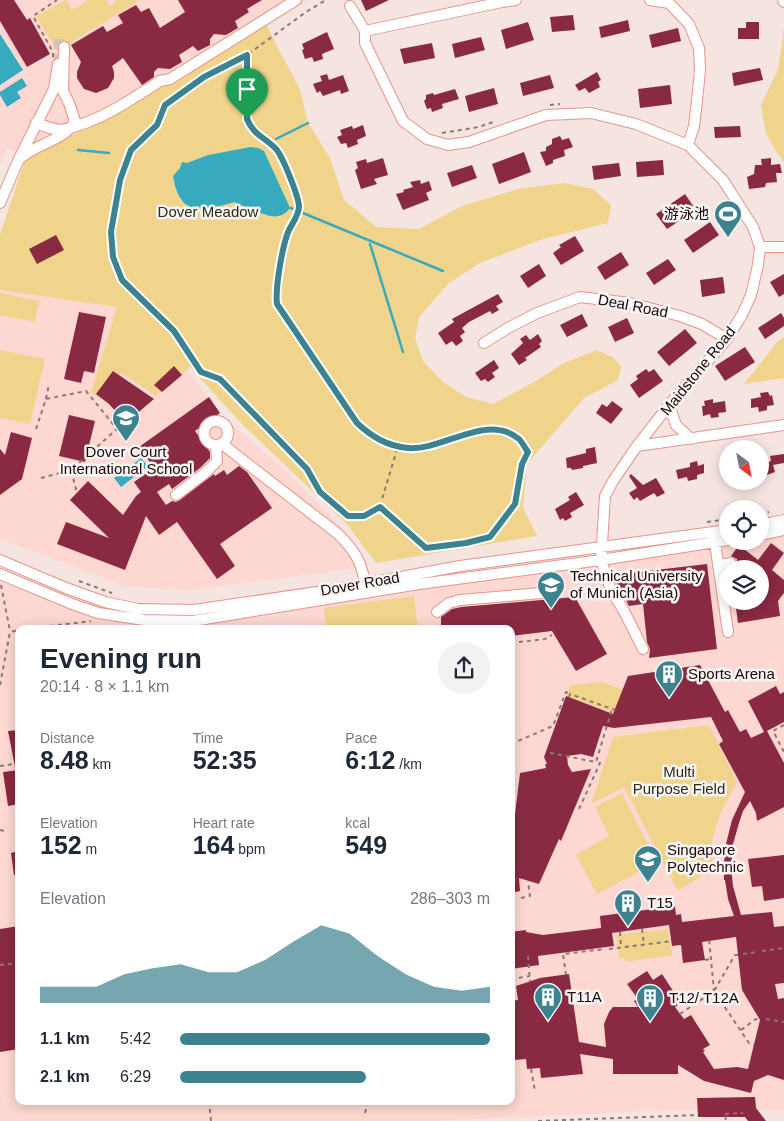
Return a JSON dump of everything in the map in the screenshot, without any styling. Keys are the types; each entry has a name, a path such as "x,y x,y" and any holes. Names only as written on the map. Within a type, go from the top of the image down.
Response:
{"street":[{"path":"36,124 66,130 103,116 160,81 170,79 296,0"},
{"path":"365,31 516,0"},
{"path":"650,0 669,3 689,24 699,48 698,98 694,126 688,146"},
{"path":"350,6 365,31 365,43 403,121 427,139 448,144 469,142 546,115 591,113 636,124 688,146 723,180 753,228 760,247 784,247"},
{"path":"18,162 28,152 64,134 72,127 75,121 63,91 64,46"},
{"path":"0,203 54,89 56,62"},
{"name":"Maidstone Road","path":"643,649 611,590 601,560 605,496 637,446 669,405 727,339 742,315 751,295 760,247"},
{"name":"Deal Road","path":"484,343 530,317 580,297 630,303 680,316 702,324 727,339"},
{"path":"669,405 676,425 690,439"},
{"path":"637,446 784,425"},
{"path":"176,495 205,473 217,461 219,445 338,534 351,547 362,567 365,583 357,593"},
{"path":"769,523 784,520"},
{"path":"769,533 784,530"},
{"name":"Dover Road","path":"280,601 357,593 601,560 719,535"},
{"path":"715,537 719,565"},
{"name":"Dover Road","path":"0,579 98,613 155,621 262,605 365,583 460,566 601,547 719,538"},
{"name":"Dover Road","path":"0,560 105,602 138,609 194,616"},
{"path":"437,612 449,603 460,600 553,592"},
{"path":"725,610 728,632"}],"path":[{"path":"56,62 53,52 33,16 57,0"},
{"path":"326,0 306,12 247,55 204,77 165,105 157,125 131,150 120,180 111,232 113,257 122,280 174,331 201,372 220,379 307,469 320,492 348,516 364,516 380,507 398,446"},
{"path":"247,55 247,119 256,134 276,149 284,162 299,205 298,214 287,234 277,285 277,304 357,423 372,436 390,445 410,448 429,446 478,431 501,430 519,440 528,452 522,464 515,504 490,537 466,543 426,548 380,507"},
{"path":"546,106 555,103 564,104"},
{"path":"442,133 480,127 498,121"},
{"path":"36,430 49,384"},
{"path":"42,478 71,470 117,429 86,391 46,399"},
{"path":"71,470 77,493"},
{"path":"0,579 10,632 0,685"},
{"path":"79,581 113,593"},
{"path":"57,625 96,620"},
{"path":"10,632 15,631"},
{"path":"515,643 545,639 552,635"},
{"path":"515,742 553,726 566,692 613,709 596,762"},
{"path":"784,725 773,731 784,752"},
{"path":"774,743 778,742"},
{"path":"550,753 600,763 579,809"},
{"path":"0,766 14,764"},
{"path":"0,830 6,831"},
{"path":"521,898 530,896 528,881"},
{"path":"642,929 644,944"},
{"path":"620,932 621,947"},
{"path":"709,939 714,991 749,1043 754,1045"},
{"path":"609,949 672,941"},
{"path":"762,951 784,948"},
{"path":"566,975 563,954 604,949"},
{"path":"743,954 757,952"},
{"path":"680,1014 714,991 735,955 738,955"},
{"path":"528,956 530,981"},
{"path":"705,960 710,959"},
{"path":"0,965 15,963"},
{"path":"515,978 530,976"},
{"path":"740,1030 756,1019 760,1019"},
{"path":"766,1019 784,1022"},
{"path":"531,1069 535,1092"},
{"path":"209,1105 211,1121"},
{"path":"365,1113 367,1105"},
{"path":"726,1121 725,1115 743,1113"},
{"path":"538,1121 698,1115"}],"shaded area":[{"path":"0,0 310,0 107,117 25,160 8,147 0,165"},
{"name":"Dover Court International School","path":"0,270 133,295 221,415 284,469 340,525 368,563 349,569 193,590 127,587 0,539"},
{"name":"Singapore Polytechnic","path":"784,537 784,1110 673,1110 434,1121 0,1121 0,582 94,615 195,623 595,562 719,546 719,550 769,550 769,539"}],"green space":[{"path":"66,0 72,10 89,0 106,0 110,6 116,2 115,0 140,0 57,51 36,16"},
{"name":"Dover Meadow","path":"267,25 300,89 308,123 330,158 344,200 376,227 419,229 462,206 518,189 565,183 593,189 611,205 608,223 543,239 480,263 449,283 419,317 415,339 423,361 442,381 466,397 493,404 536,381 564,363 597,350 614,358 621,367 618,380 584,398 527,464 523,508 537,536 376,563 346,523 242,424 190,367 156,396 122,373 100,399 91,392 117,307 0,290 0,235 25,160 107,117"},
{"path":"784,28 784,162 766,133 761,105 778,70"},
{"path":"0,293 39,301 35,322 0,315"},
{"path":"784,337 784,378 744,384 778,341"},
{"path":"0,350 45,359 30,424 0,418"},
{"path":"414,596 418,625 326,625 324,608"},
{"path":"602,682 623,690 614,713 566,696 571,685"},
{"name":"Multi Purpose Field","path":"709,725 737,782 722,811 714,833 712,844 713,869 678,891 624,787 591,804 613,737"},
{"path":"622,793 657,862 597,894 576,855 609,836 595,807"},
{"path":"668,929 672,955 626,962 624,958 619,958 616,935"}],"water":[{"path":"0,34 23,70 0,85"},
{"path":"22,78 27,86 17,92 21,98 7,107 0,92"},
{"path":"251,147 264,151 290,208 285,213 280,216 269,216 235,202 212,208 194,208 187,205 181,199 176,190 173,176 180,168 182,162 187,163 208,155"},
{"path":"141,458 148,466 121,487 114,478"}],"building":[{"path":"0,0 14,0 27,20 30,18 50,54 27,67 0,21"},
{"path":"178,0 262,0 247,9 249,12 235,21 238,28 226,35 214,34 210,39 210,45 198,51 193,46 179,55 182,62 170,69 158,68 154,72 154,77 142,85 123,58 112,66 114,78 108,88 96,93 84,89 77,78 81,62 71,45 103,26 107,32 123,23 118,15 136,5 141,12 149,8 160,28 185,12"},
{"path":"361,0 389,0 366,11"},
{"path":"573,15 575,30 552,32 550,17"},
{"path":"628,20 630,31 601,38 599,27"},
{"path":"528,22 534,40 506,49 501,30"},
{"path":"746,22 759,22 759,39 738,39 738,28 746,28"},
{"path":"678,28 681,41 652,48 649,35"},
{"path":"327,32 334,49 322,54 323,59 314,62 312,57 305,59 302,44"},
{"path":"481,37 485,50 455,58 452,44"},
{"path":"432,43 435,58 404,64 400,49"},
{"path":"760,68 763,80 734,86 732,73"},
{"path":"597,72 601,80 598,82 600,87 589,93 585,88 579,91 575,85"},
{"path":"327,74 329,80 343,75 349,91 341,94 340,90 323,96 320,91 317,93 313,84 322,81 320,76"},
{"path":"550,75 554,88 523,96 520,83"},
{"path":"670,85 672,104 640,108 638,89"},
{"path":"494,88 498,104 469,112 465,96"},
{"path":"455,89 459,99 442,104 443,108 432,112 431,108 427,109 424,101 426,95 433,93 434,95"},
{"path":"363,125 366,136 357,140 358,144 348,148 346,143 341,144 337,137 342,135 340,130 352,126 353,129"},
{"path":"740,126 741,137 715,138 714,127"},
{"path":"560,136 562,140 569,138 573,147 564,150 565,156 553,160 553,163 546,166 540,152 546,151 546,147 552,144 552,139"},
{"path":"524,152 531,172 499,184 492,164"},
{"path":"383,158 388,175 374,179 377,184 361,189 355,170 358,168 356,162 366,159 367,163"},
{"path":"771,158 771,165 780,164 782,173 776,173 777,182 766,183 765,187 749,189 747,177 754,174 755,165 762,165 761,159"},
{"path":"663,160 664,175 637,177 636,162"},
{"path":"619,163 621,176 594,180 592,166"},
{"path":"472,165 477,178 452,187 447,173"},
{"path":"420,180 421,184 429,181 432,190 426,193 429,200 403,210 396,194 413,187 410,182"},
{"path":"685,194 696,210 667,229 656,214"},
{"path":"710,222 719,235 693,253 684,240"},
{"path":"56,235 64,250 37,264 29,249"},
{"path":"575,236 584,251 561,265 553,253 561,247 559,245"},
{"path":"621,252 629,265 605,280 597,267"},
{"path":"668,259 676,270 654,285 646,273"},
{"path":"539,264 546,276 528,288 520,276"},
{"path":"784,274 784,294 779,297 770,282"},
{"path":"723,277 725,293 702,297 700,280"},
{"path":"498,294 503,302 496,306 499,310 492,314 490,311 469,322 462,328 465,332 460,336 463,341 456,346 452,341 446,345 438,333 454,322 452,319"},
{"path":"79,312 106,317 94,373 84,371 81,383 64,379"},
{"path":"781,313 784,318 784,326 765,339 758,328"},
{"path":"582,314 588,326 567,337 560,325"},
{"path":"627,318 634,333 615,342 608,327"},
{"path":"685,329 697,343 669,366 657,352"},
{"path":"538,334 542,341 539,344 541,347 525,358 527,360 519,365 511,354 523,343 520,339 526,335 530,340"},
{"path":"745,347 755,362 725,381 715,366"},
{"path":"494,360 499,368 492,373 495,377 488,382 485,379 481,381 475,373"},
{"path":"174,366 182,375 162,392 154,385"},
{"path":"646,369 649,372 654,369 663,381 639,398 630,385 638,379 636,376"},
{"path":"113,371 154,399 126,423 109,404 96,394"},
{"path":"768,392 770,396 772,395 774,405 767,406 767,410 759,412 758,407 751,408 751,399 761,397 760,393"},
{"name":"Dover Court International School","path":"209,397 220,413 195,431 210,452 210,458 172,489 169,484 157,492 166,505 172,501 180,500 214,474 215,476 224,470 227,475 239,466 247,472 272,508 220,544 235,566 217,579 177,522 159,535 146,516 125,570 57,544 66,522 109,538 70,500 88,481 123,515 141,492 134,482 154,468 139,447"},
{"path":"713,399 713,403 725,401 726,412 718,413 719,417 711,418 710,414 703,416 702,406 705,406 704,401"},
{"path":"612,401 623,409 611,424 596,413 602,404 607,407"},
{"path":"69,415 95,421 85,462 59,456"},
{"path":"11,432 32,438 22,479 0,495 0,449 5,455"},
{"path":"595,447 597,463 572,470 567,468 566,458 586,453 586,449"},
{"path":"784,454 784,463 773,465 775,472 769,474 769,462 771,461 770,456"},
{"path":"697,461 698,466 704,464 704,473 697,475 697,479 688,481 687,477 678,479 676,470 690,467 690,463"},
{"path":"631,474 643,485 656,478 665,493 657,497 654,493 640,501 637,497 634,500 629,493 637,488 629,476"},
{"path":"576,492 584,505 570,513 572,517 565,521 563,518 560,520 555,509 570,500 568,497"},
{"path":"771,543 784,553 772,570 784,580 784,593 778,601 780,616 738,623 736,610 769,610 769,560 758,560 766,550 769,550"},
{"path":"735,550 745,550 758,560 737,560 731,556"},
{"path":"707,564 717,649 649,658 650,649 647,642 643,604 629,606 625,588 619,589 613,575"},
{"path":"575,597 607,654 576,671 552,631 515,636 515,625 441,625 441,617 452,609"},
{"path":"700,665 725,712 728,710 740,732 746,729 751,738 764,732 748,701 776,686 780,694 784,692 784,722 767,731 784,763 784,807 757,821 756,813 750,801 743,811 739,823 733,844 731,867 733,886 741,915 772,912 774,927 784,926 784,983 775,984 778,999 784,998 784,1080 768,1075 754,1081 751,1093 704,1081 678,1065 678,1074 613,1074 613,1059 580,1054 583,1074 541,1078 540,1068 527,1069 526,1059 515,1060 515,1000 518,1000 516,986 540,978 569,974 579,1042 606,1047 604,1024 609,1012 613,1007 638,1007 634,1001 638,999 627,984 647,971 653,980 662,974 681,1003 675,1007 684,1019 691,1015 710,1045 703,1049 705,1051 703,1052 714,1069 737,1067 748,1069 760,1020 742,990 736,937 702,942 705,960 683,963 681,945 672,946 669,925 612,933 614,946 538,956 539,965 515,968 515,931 526,930 526,932 543,935 601,928 600,916 675,906 676,915 681,914 682,922 734,916 724,880 724,863 726,844 732,820 745,792 719,744 723,741 711,717 614,728 603,726 593,757 581,754 567,756 568,765 572,772 591,769 561,841 559,839 539,884 519,878 520,891 515,892 515,814 520,773 546,768 545,764 547,764 544,757 566,696 613,714 628,676"},
{"path":"15,730 15,767 8,731"},
{"path":"15,770 15,805 8,806 3,772"},
{"path":"15,852 15,875 14,875 11,853"},
{"path":"784,855 784,898 764,901 762,886 752,887 748,859"},
{"path":"15,927 15,1050 0,1052 0,929"},
{"path":"755,1097 756,1108 766,1121 748,1121 745,1117 698,1117 697,1098"}],"waterway":[{"path":"276,139 308,123"},
{"path":"78,150 109,153"},
{"path":"290,208 294,209"},
{"path":"303,213 443,271"},
{"path":"370,244 403,352"}],"tunnel":[{"path":"58,64 59,35"}],"place":[{"name":"游泳池","path":"728,238"},
{"name":"Dover Court International School","path":"126,442"},
{"name":"Technical University of Munich (Asia)","path":"551,609"},
{"name":"Sports Arena","path":"669,698"},
{"name":"Singapore Polytechnic","path":"648,883"},
{"name":"T15","path":"628,927"},
{"name":"T11A","path":"548,1021"},
{"name":"T12/ T12A","path":"650,1022"}],"route":[{"path":"247,55 247,119 256,134 276,149 284,162 299,205 298,214 287,234 277,285 277,304 357,423 372,436 390,445 410,448 429,446 478,431 501,430 519,440 528,452 522,464 515,504 490,537 466,543 426,548 380,507 364,516 348,516 320,492 307,469 220,379 201,372 174,331 122,280 113,257 111,232 120,180 131,150 157,125 165,105 204,77 247,55"}]}
